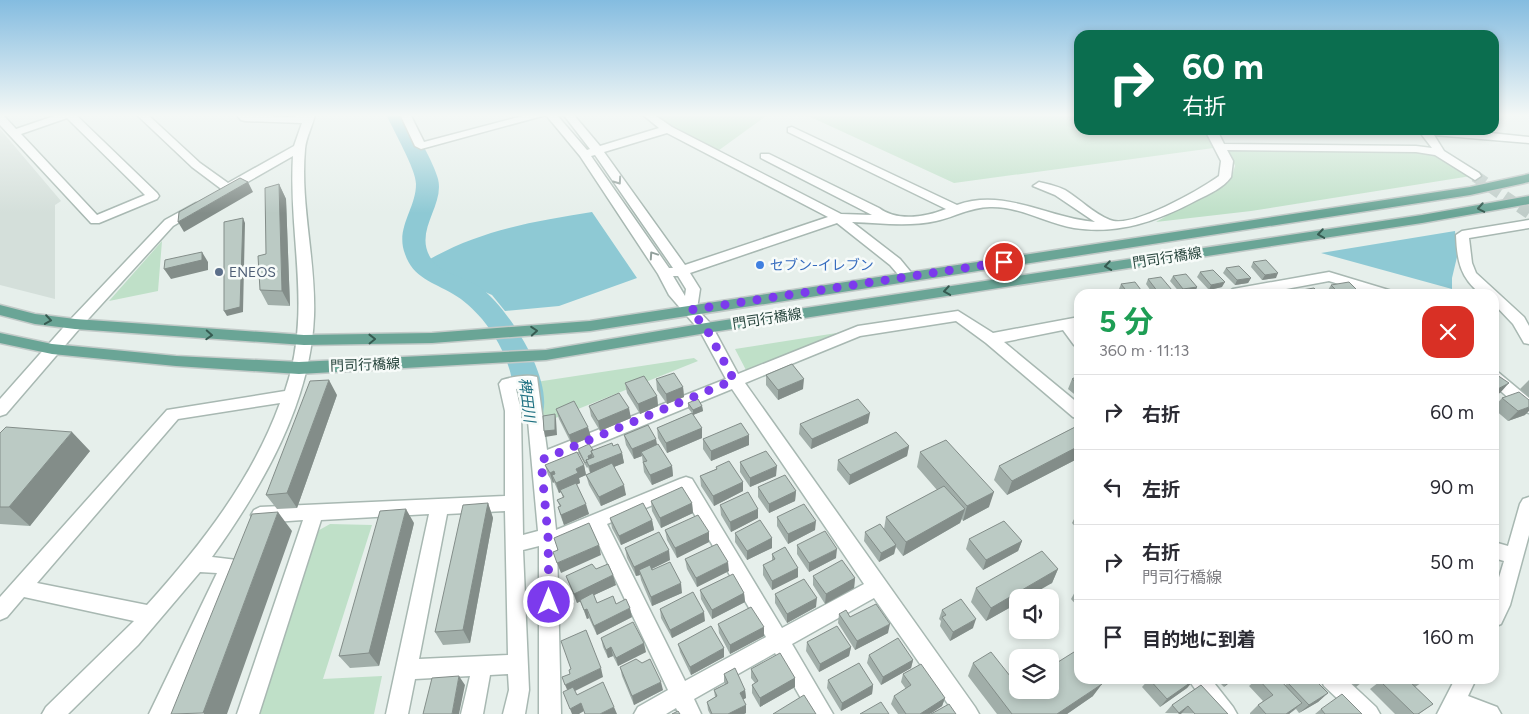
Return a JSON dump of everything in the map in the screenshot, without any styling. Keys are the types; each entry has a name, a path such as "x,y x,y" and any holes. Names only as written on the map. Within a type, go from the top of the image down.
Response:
{"main road":[{"name":"門司行橋線","path":"0,310 35,319 75,324 304,340 432,338 570,328 1470,192 1529,178"},
{"name":"門司行橋線","path":"0,338 52,349 176,361 299,368 546,355 706,328 1422,219 1529,200"}],"street":[{"path":"27,147 95,220 153,196 103,147"},
{"path":"177,147 196,165 228,188"},
{"path":"578,147 665,273 674,292 706,328 734,380 877,587 968,714"},
{"path":"595,147 693,289 690,310"},
{"path":"584,154 606,147"},
{"path":"703,147 839,218 895,262 907,276"},
{"path":"828,147 957,210"},
{"path":"665,273 682,271 839,218 934,218 972,204 992,203 1013,206 1074,224 1110,226 1127,224 1150,218 1212,188 1225,177 1227,161 1221,147"},
{"path":"1252,147 1416,149 1438,152 1475,176"},
{"path":"1438,147 1438,152"},
{"path":"0,410 52,349 169,223 299,148 300,200 308,317 299,368 275,434 238,504 196,564 131,638 53,714"},
{"path":"765,156 875,211 885,219"},
{"path":"1039,186 1059,192 1110,226"},
{"path":"1483,289 1473,282 1465,265 1462,235 1529,224"},
{"path":"1264,289 1329,276 1371,289"},
{"path":"1499,301 1520,320 1529,339"},
{"path":"541,460 858,331 958,316 991,339 1074,409"},
{"path":"991,339 1072,323"},
{"path":"514,714 519,690 519,664 514,545 512,411 507,384 532,381 548,539 550,714"},
{"path":"1499,381 1529,407"},
{"path":"0,611 174,414 290,396"},
{"path":"514,545 548,539 686,484 822,714"},
{"path":"249,532 258,515 514,503"},
{"path":"1499,607 1529,504"},
{"path":"397,714 440,506"},
{"path":"248,714 315,512"},
{"path":"596,520 685,705"},
{"path":"160,714 239,549"},
{"path":"1499,551 1513,555"},
{"path":"196,564 230,566"},
{"path":"645,714 685,705 780,641 877,587"},
{"path":"21,588 150,615"},
{"path":"406,669 519,664"},
{"path":"472,714 482,666"},
{"path":"1202,684 1226,714"},
{"path":"1336,684 1368,714"},
{"path":"1463,684 1452,707 1490,714"}],"shaded area":[{"path":"0,147 16,147 61,201 55,205 55,299 0,285"}],"green space":[{"path":"705,147 723,147 715,153"},
{"path":"876,147 1219,147 954,183"},
{"path":"1228,149 1413,149 1437,154 1471,176 1251,211 1156,222 1231,179 1235,166"},
{"path":"162,241 158,291 109,301"},
{"path":"843,332 845,335 747,372 735,349"},
{"path":"694,358 698,361 538,425 536,382"},
{"path":"330,524 372,525 323,679 382,676 374,714 253,714 314,533"}],"water":[{"path":"592,212 637,278 559,306 505,311 492,295 437,271 430,259 469,241 509,228"},
{"path":"1455,231 1457,257 1452,278 1452,289 1321,253"}],"building":[{"path":"240,178 248,182 178,222 179,212"},
{"path":"279,184 282,291 260,290 258,256 266,254 265,188"},
{"path":"243,218 240,307 224,311 224,222"},
{"path":"202,252 202,260 164,269 165,260"},
{"path":"1266,260 1278,273 1265,275 1253,262"},
{"path":"1239,266 1251,278 1237,280 1226,268"},
{"path":"1213,270 1225,282 1211,285 1200,272"},
{"path":"1186,274 1197,287 1183,289 1173,276"},
{"path":"1161,277 1171,289 1156,289 1148,279"},
{"path":"1135,282 1140,289 1125,289 1121,284"},
{"path":"1349,282 1356,289 1335,289 1331,285"},
{"path":"792,364 804,379 778,390 766,375"},
{"path":"674,373 683,387 666,394 656,379"},
{"path":"644,376 657,396 638,404 625,383"},
{"path":"1499,376 1509,383 1499,388"},
{"path":"329,380 287,493 266,495 310,381"},
{"path":"1519,392 1529,400 1529,407 1518,411 1502,398"},
{"path":"619,393 629,408 598,421 589,406"},
{"path":"698,399 702,406 693,410 688,403"},
{"path":"858,399 870,413 812,439 800,424"},
{"path":"574,401 588,427 569,435 556,409"},
{"path":"692,413 702,428 666,443 657,428"},
{"path":"555,414 555,430 544,431 543,416"},
{"path":"741,423 749,435 711,451 703,439"},
{"path":"648,425 656,439 632,449 624,435"},
{"path":"6,427 72,432 9,507 0,507 0,433"},
{"path":"1074,428 1074,449 1012,481 999,466"},
{"path":"896,432 909,446 850,475 838,460"},
{"path":"946,440 994,492 967,506 920,452"},
{"path":"612,443 613,446 618,444 622,453 589,466 586,460 594,457 591,451"},
{"path":"589,444 593,450 585,463 578,449"},
{"path":"658,444 672,466 650,475 643,462 647,461 641,452"},
{"path":"766,451 777,466 750,478 740,462"},
{"path":"577,452 584,465 576,469 578,473 556,483 552,475 555,474 554,471 550,473 545,465"},
{"path":"729,461 743,482 713,496 700,476 717,469 716,467"},
{"path":"612,463 624,485 599,497 586,475"},
{"path":"785,475 796,491 769,504 758,487"},
{"path":"576,483 586,504 561,515 558,507 561,506 557,500 564,497 560,490"},
{"path":"944,486 965,509 906,542 886,517"},
{"path":"682,487 692,503 660,518 651,501"},
{"path":"748,492 758,509 730,522 720,505"},
{"path":"488,503 463,630 435,632 463,505"},
{"path":"643,503 652,520 619,536 610,518"},
{"path":"804,504 816,521 788,534 777,517"},
{"path":"406,509 369,653 339,656 380,511"},
{"path":"278,512 203,713 171,714 252,514"},
{"path":"698,515 709,532 675,548 665,530"},
{"path":"760,520 772,538 747,551 735,533"},
{"path":"1004,521 1022,541 986,560 969,539"},
{"path":"589,523 599,545 557,563 553,552 558,550 554,538"},
{"path":"880,524 896,545 881,553 865,532"},
{"path":"825,531 837,549 809,563 797,545"},
{"path":"659,532 669,550 634,567 625,548"},
{"path":"717,544 728,562 696,578 685,559"},
{"path":"785,547 798,568 772,581 763,565 775,559 772,554"},
{"path":"1042,551 1058,569 1024,589 1009,589 1009,598 991,608 976,588"},
{"path":"842,560 855,578 826,594 813,576"},
{"path":"670,562 681,583 651,597 639,570 650,565 652,570"},
{"path":"592,564 596,569 608,564 613,575 574,594 566,576"},
{"path":"733,574 744,593 712,610 700,590"},
{"path":"804,579 817,598 787,614 775,594"},
{"path":"567,589 573,600 561,606 555,595"},
{"path":"693,592 704,612 670,630 660,609"},
{"path":"593,593 597,603 613,596 616,604 626,599 630,608 594,626 587,609 584,610 580,600"},
{"path":"961,599 976,619 953,632 942,617 946,615 942,610"},
{"path":"876,604 890,624 857,641 839,614 846,610 850,617"},
{"path":"751,607 764,627 730,645 718,624"},
{"path":"633,622 644,643 616,658 611,647 606,650 601,638"},
{"path":"711,626 724,648 690,667 678,644"},
{"path":"837,626 851,647 820,664 807,642"},
{"path":"586,630 601,668 565,685 562,677 570,674 569,670 571,669 561,641"},
{"path":"898,638 913,660 883,677 869,655"},
{"path":"991,652 1009,675 1009,699 1059,699 1059,661 1074,652 1074,684 1102,684 1057,714 1012,714 973,663"},
{"path":"780,653 795,678 760,698 752,685 758,681 751,669"},
{"path":"636,659 642,663 650,659 661,682 632,696 620,667"},
{"path":"859,663 873,685 842,703 828,680"},
{"path":"921,664 945,698 920,714 906,714 894,696 911,685 903,674"},
{"path":"735,668 745,690 740,693 746,705 728,714 712,714 707,702 717,696 714,690 728,683 724,674"},
{"path":"459,676 452,714 423,714 432,678"},
{"path":"603,682 614,707 600,714 585,714 581,703 570,709 563,692 573,687 577,695"},
{"path":"1154,684 1188,684 1167,699"},
{"path":"1263,684 1284,684 1302,703 1286,714 1266,714 1258,705 1273,695"},
{"path":"1289,684 1319,684 1328,693 1309,705"},
{"path":"1383,684 1412,684 1433,704 1418,714 1414,714"},
{"path":"1201,685 1228,714 1195,714 1188,706 1179,713 1172,705"},
{"path":"1342,694 1362,714 1325,714 1321,709"},
{"path":"804,695 816,714 773,714"},
{"path":"881,702 889,714 860,714"},
{"path":"949,704 956,714 931,714"}],"waterway":[{"name":"稗田川","path":"412,147 427,178 426,196 414,234 417,255 425,268 430,272 472,294 500,324 520,360 527,387 530,413"}],"tunnel":[{"path":"1475,176 1529,213"}],"place":[{"name":"セブン-イレブン","path":"760,265"},
{"name":"ENEOS","path":"219,272"}],"route":[{"path":"549,602 548,536 541,460 734,380 706,328 690,310 1004,262"}]}
